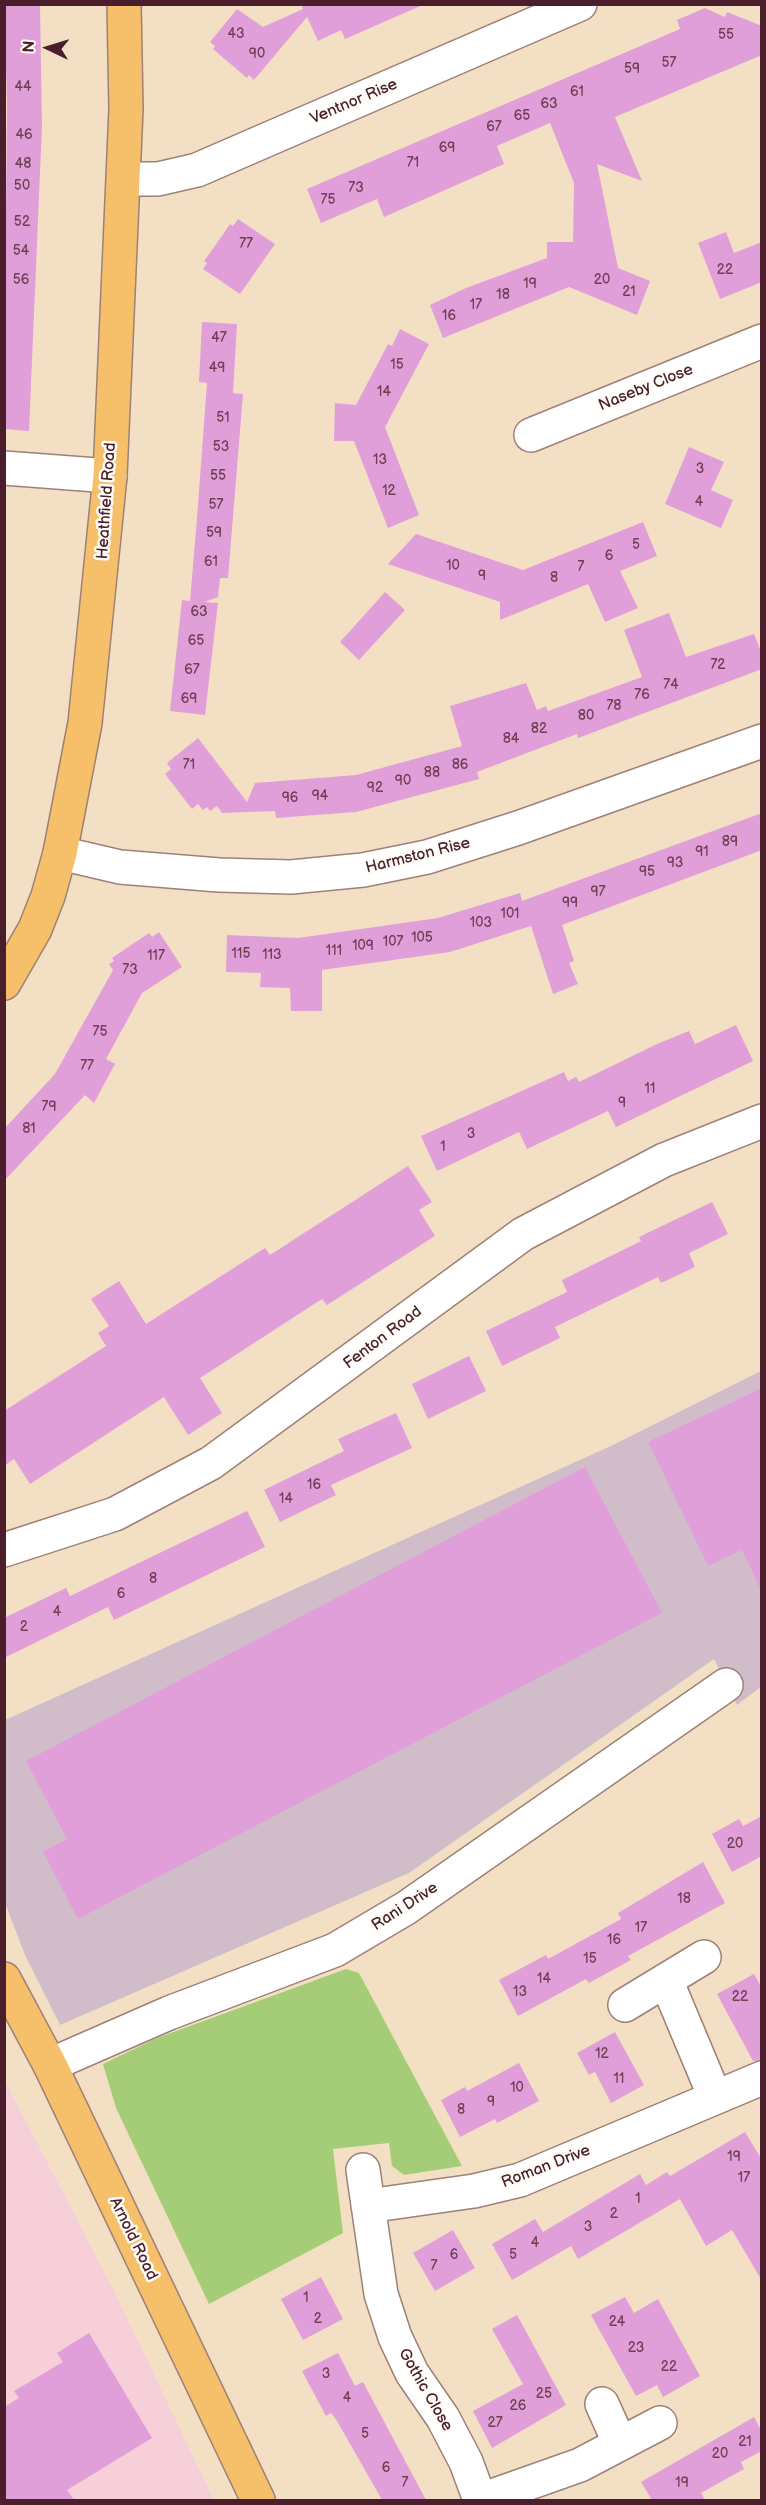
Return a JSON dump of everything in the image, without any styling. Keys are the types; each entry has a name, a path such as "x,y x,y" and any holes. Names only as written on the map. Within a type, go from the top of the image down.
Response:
{"main road":[{"name":"Heathfield Road","path":"4,982 34,929 48,896 60,854 85,723 110,476 124,178 126,109 124,4"},
{"name":"Arnold Road","path":"4,1979 50,2065 258,2500"}],"street":[{"name":"Ventnor Rise","path":"124,178 158,179 197,170 580,4"},
{"name":"Naseby Close","path":"531,435 762,341"},
{"path":"4,468 110,476"},
{"name":"Harmston Rise","path":"60,854 120,867 219,876 291,877 363,870 427,857 518,828 762,741"},
{"name":"Fenton Road","path":"4,1550 115,1514 211,1463 523,1234 664,1160 762,1121"},
{"name":"Rani Drive","path":"50,2065 169,2013 335,1950 406,1908 726,1685"},
{"path":"625,2005 704,1957"},
{"path":"666,1980 716,2097"},
{"name":"Roman Drive","path":"368,2206 474,2191 520,2180 762,2078"},
{"name":"Gothic Close","path":"363,2170 381,2294 395,2337 412,2373 443,2418 466,2462 480,2500 579,2465 660,2422"},
{"path":"602,2404 620,2444"}],"shaded area":[{"path":"761,1371 761,1687 737,1705 714,1659 409,1873 60,2025 25,1955 5,1903 5,1720 613,1445"},
{"path":"4,2079 114,2291 214,2500 5,2500"}],"green space":[{"path":"346,1969 359,1973 462,2166 404,2175 392,2166 389,2143 333,2149 343,2233 209,2304 116,2108 103,2064 157,2038"}],"building":[{"path":"4,4 40,4 42,126 29,431 4,429 7,102"},
{"path":"301,4 425,4 345,39 341,30 318,41 307,17 254,80 249,75 247,78 213,49 215,46 210,42 237,9 263,27 303,9"},
{"path":"705,8 725,17 727,12 762,26 762,55 615,117 642,181 597,164 618,268 650,281 637,315 569,287 443,338 430,305 466,288 547,258 547,242 573,242 574,183 550,123 497,146 504,164 384,217 377,199 321,223 307,189 680,29 677,20"},
{"path":"238,219 275,244 240,294 203,269 207,263 204,261 230,224 233,226"},
{"path":"726,232 734,253 762,242 762,282 720,299 698,243"},
{"path":"202,322 237,324 233,393 243,394 228,578 220,578 218,597 205,602 218,603 205,715 170,711 182,600 190,601 197,518 207,383 199,382"},
{"path":"400,329 429,344 385,427 419,515 388,528 354,441 334,441 335,403 356,405 388,344 392,346"},
{"path":"689,447 724,462 711,490 733,500 721,528 665,504"},
{"path":"643,522 657,556 620,571 638,608 605,622 588,584 500,620 500,602 388,564 416,534 523,570"},
{"path":"385,592 405,610 359,660 340,642"},
{"path":"669,613 686,657 754,634 762,654 762,669 578,738 577,734 477,772 479,779 356,812 276,818 275,811 222,813 217,806 210,811 207,807 203,810 198,804 192,809 165,774 171,769 167,763 198,738 247,802 255,783 356,775 462,746 450,706 526,683 537,710 546,706 548,711 642,677 624,630"},
{"path":"762,813 762,850 562,925 574,961 569,963 578,984 553,994 531,926 450,952 322,970 322,1011 291,1011 290,988 260,987 261,973 226,972 227,935 298,938 438,918 520,893 522,901"},
{"path":"159,932 182,967 142,993 106,1059 115,1064 94,1103 85,1095 4,1181 4,1129 55,1074 113,970 109,964 114,961 112,958 149,933 152,937"},
{"path":"736,1025 753,1061 616,1127 608,1111 527,1149 519,1132 437,1171 421,1136 564,1072 568,1081 576,1077 579,1082 689,1031 695,1044"},
{"path":"408,1166 432,1202 419,1210 435,1236 327,1305 322,1299 200,1378 222,1413 188,1435 164,1397 30,1484 14,1459 4,1466 4,1411 106,1346 98,1333 109,1326 91,1299 119,1281 146,1324 265,1248 270,1255"},
{"path":"712,1202 728,1234 689,1253 695,1267 661,1283 658,1277 555,1327 560,1338 502,1366 486,1331 567,1292 562,1280 641,1241 639,1237"},
{"path":"469,1356 486,1391 428,1419 412,1384"},
{"path":"762,1388 762,1592 742,1550 708,1566 648,1442"},
{"path":"396,1413 412,1448 331,1485 336,1495 280,1522 264,1490 344,1451 338,1439"},
{"path":"585,1467 662,1613 78,1919 43,1852 67,1839 26,1761"},
{"path":"247,1511 265,1547 114,1620 108,1607 4,1658 4,1618 66,1588 70,1596"},
{"path":"762,1816 762,1856 732,1872 712,1834 739,1819 743,1826"},
{"path":"703,1862 725,1903 628,1956 631,1960 589,1983 586,1979 518,2016 499,1980 546,1955 548,1959 621,1919 618,1913"},
{"path":"754,1974 762,1988 762,2060 753,2061 717,1994"},
{"path":"615,2032 644,2085 611,2103 595,2072 589,2075 577,2053"},
{"path":"519,2063 539,2101 497,2123 495,2119 460,2137 441,2100 465,2087 467,2091"},
{"path":"745,2132 762,2160 762,2281 732,2230 706,2246 680,2199 578,2259 571,2246 512,2280 492,2244 535,2219 543,2232 640,2174 646,2185 667,2172 670,2176"},
{"path":"453,2230 475,2268 435,2291 413,2253"},
{"path":"321,2277 343,2319 303,2340 281,2299"},
{"path":"625,2297 634,2313 658,2299 700,2376 663,2397 657,2385 636,2396 591,2315"},
{"path":"517,2315 566,2405 492,2448 473,2411 523,2384 492,2329"},
{"path":"89,2333 152,2438 67,2490 74,2500 4,2500 4,2407 19,2398 14,2391 63,2362 57,2353"},
{"path":"338,2353 355,2386 363,2382 426,2500 382,2500 337,2421 331,2413 326,2416 302,2371"},
{"path":"754,2417 762,2432 762,2451 741,2462 744,2469 701,2493 705,2500 652,2500 641,2482"}]}
